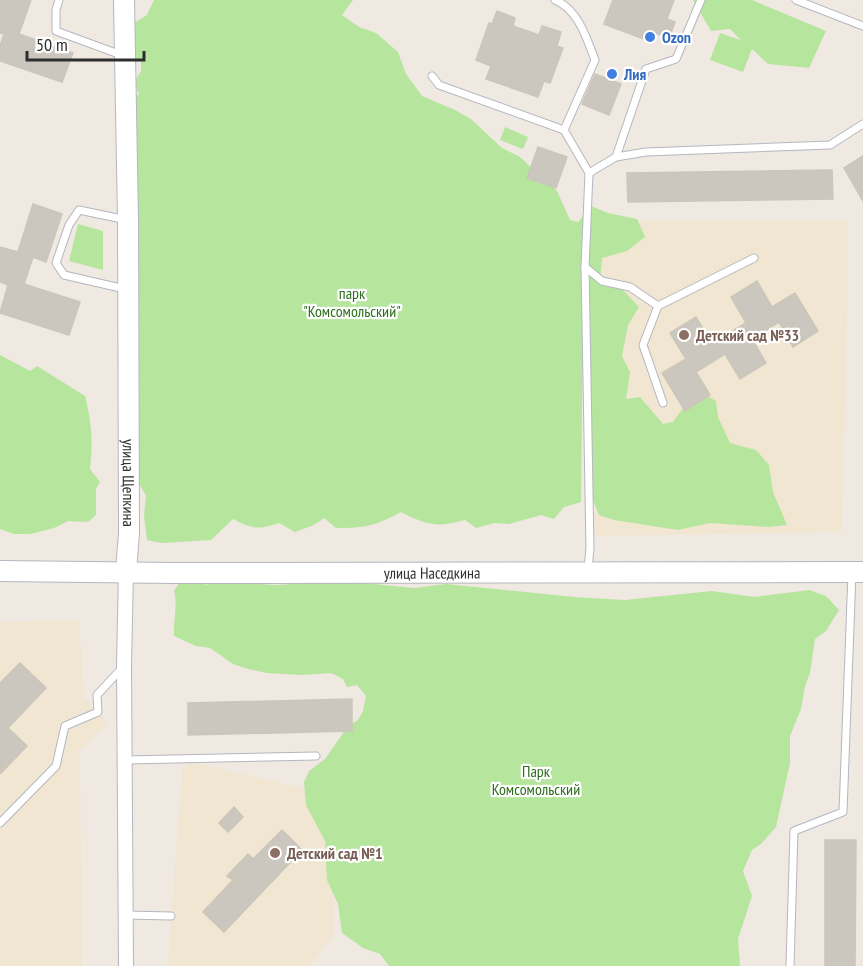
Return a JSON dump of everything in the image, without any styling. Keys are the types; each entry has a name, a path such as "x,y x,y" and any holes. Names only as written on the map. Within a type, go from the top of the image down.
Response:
{"main road":[{"name":"улица Щепкина","path":"124,0 128,220 129,533 126,571"},
{"name":"улица Наседкина","path":"0,571 857,572"}],"street":[{"name":"улица Щепкина","path":"126,571 124,665 126,966"}],"lane":[{"path":"59,0 56,10 56,30 126,56"},
{"path":"555,0 565,4 585,32 595,60 564,130"},
{"path":"616,157 646,69 676,59 701,0"},
{"path":"796,0 863,26"},
{"path":"432,76 439,85 564,130 589,173 585,267 590,548 588,571"},
{"path":"589,173 616,157 646,152 830,145 863,124"},
{"path":"128,220 79,210 69,225 56,262 64,274 128,290"},
{"path":"663,403 643,345 658,306 754,258"},
{"path":"585,267 602,281 630,286 658,306"},
{"path":"790,966 794,831 843,812 857,572"},
{"path":"0,823 56,766 65,726 98,712 96,695 124,665"},
{"path":"126,760 316,756"},
{"path":"126,915 171,916"}],"shaded area":[{"path":"603,221 847,221 842,532 594,536"},
{"path":"79,620 84,697 108,723 80,750 82,966 0,966 0,622"},
{"path":"190,762 332,795 334,935 309,966 168,966 182,769"}],"green space":[{"name":"парк \"Комсомольский\"","path":"154,0 353,0 342,15 359,27 376,33 398,52 406,74 422,96 471,119 502,148 520,157 557,191 570,220 578,222 584,215 581,502 564,507 554,519 541,515 509,524 494,523 476,528 465,520 432,524 401,512 377,523 355,527 336,528 324,518 314,525 295,532 279,523 256,527 233,519 211,540 161,543 147,540 144,515 146,496 129,465 139,453 133,418 139,383 131,370 130,355 139,326 130,311 128,143 137,129 133,125 130,100 139,94 134,83 141,71 141,61 131,57 123,30 147,15"},
{"path":"693,0 752,0 826,31 809,68 768,64 752,49 743,72 710,60 720,33 741,40 730,29 711,31"},
{"path":"505,127 528,137 523,149 500,140"},
{"path":"591,206 608,213 637,219 645,237 627,251 602,258 600,282 622,289 639,307 628,325 622,356 630,372 626,399 640,397 663,424 673,422 688,401 700,392 716,401 718,417 730,443 756,450 769,465 773,492 787,525 768,527 710,523 678,530 614,520 599,515 592,498 589,209"},
{"path":"78,224 103,231 103,270 69,261"},
{"path":"0,355 30,371 37,366 85,396 91,432 90,469 100,482 96,489 96,515 88,522 68,521 54,528 30,534 14,534 0,529"},
{"name":"Парк Комсомольский","path":"184,575 200,578 206,585 221,579 240,583 275,585 344,581 414,588 446,584 625,600 712,591 755,597 809,590 826,596 839,610 826,631 815,639 801,709 790,736 790,763 776,827 762,843 752,850 743,871 752,896 738,939 740,966 389,966 380,954 363,948 342,933 338,904 327,880 325,841 306,805 304,782 309,771 325,759 348,726 358,720 363,711 366,696 357,685 347,687 343,679 331,673 302,675 267,673 248,669 233,664 210,648 196,646 174,636 176,602 174,591"}],"building":[{"path":"0,0 31,0 19,34 73,53 62,82 0,61 0,46 4,34 0,33"},
{"path":"613,0 674,0 667,19 675,22 669,38 655,33 652,42 604,24"},
{"path":"497,11 515,18 513,26 539,35 542,26 561,32 557,46 563,48 550,83 544,81 538,97 486,79 491,66 476,60 489,23 492,24"},
{"path":"595,74 621,84 609,115 582,104"},
{"path":"538,147 567,157 556,188 527,178"},
{"path":"863,156 863,201 844,168"},
{"path":"832,170 833,199 628,202 627,173"},
{"path":"33,204 62,214 46,262 33,257 24,284 80,302 69,335 0,313 8,285 0,282 0,247 18,252"},
{"path":"757,281 772,307 795,293 818,331 793,347 779,322 752,339 766,363 740,379 725,354 696,372 710,395 685,411 662,373 686,359 670,333 696,317 712,343 746,323 731,297"},
{"path":"20,663 46,688 8,728 27,746 0,774 0,683"},
{"path":"352,699 352,731 188,735 188,703"},
{"path":"234,807 243,817 228,832 219,823"},
{"path":"282,830 302,850 224,932 203,912 233,880 227,876 248,854 253,859"},
{"path":"825,840 856,840 855,966 825,966"}],"place":[{"name":"Ozon","path":"650,37"},
{"name":"Лия","path":"612,74"},
{"name":"Детский сад №33","path":"684,335"},
{"name":"Детский сад №1","path":"275,853"}]}
